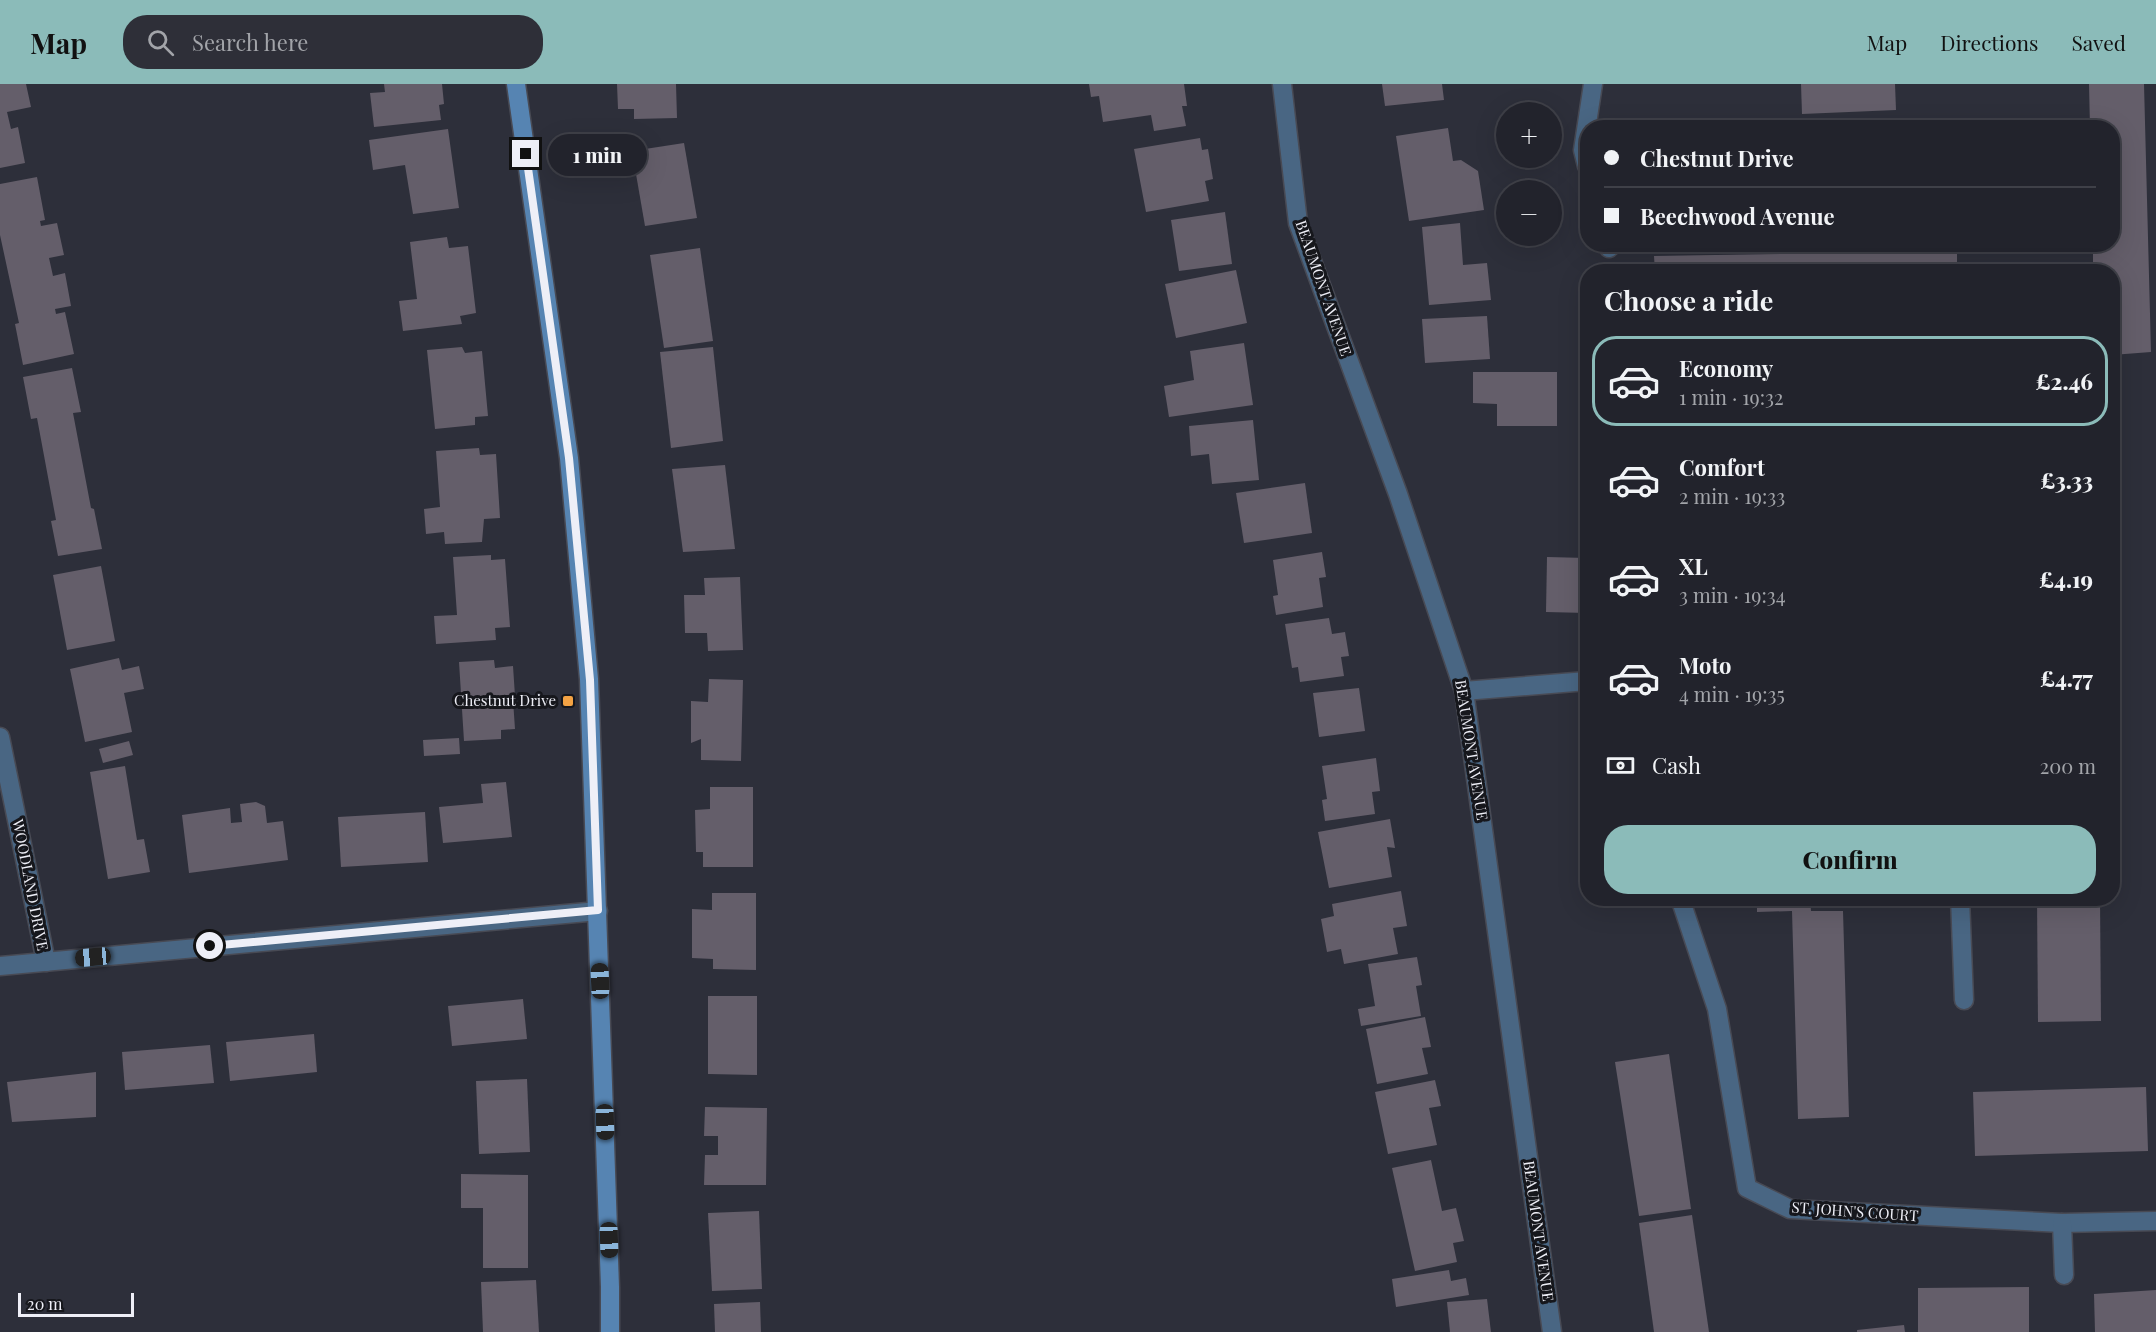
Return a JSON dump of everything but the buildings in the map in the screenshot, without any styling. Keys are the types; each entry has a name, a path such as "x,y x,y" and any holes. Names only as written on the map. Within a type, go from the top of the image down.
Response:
{"street":[{"path":"516,84 569,458 590,680 610,1332"},
{"name":"BEAUMONT AVENUE","path":"1282,84 1298,223 1398,494 1464,691 1552,1332"},
{"path":"1589,120 1593,84"},
{"path":"1464,691 1580,682"},
{"name":"WOODLAND DRIVE","path":"0,737 46,962"},
{"name":"ST. JOHN'S COURT","path":"1683,906 1717,1009 1748,1188 1790,1209 2062,1223 2156,1221"},
{"path":"1960,906 1964,1000"},
{"path":"0,966 598,910"},
{"path":"2062,1223 2064,1275"}],"place":[{"name":"Chestnut Drive","path":"568,701"}],"route":[{"path":"210,946 598,910 590,680 569,458 526,154"}]}
